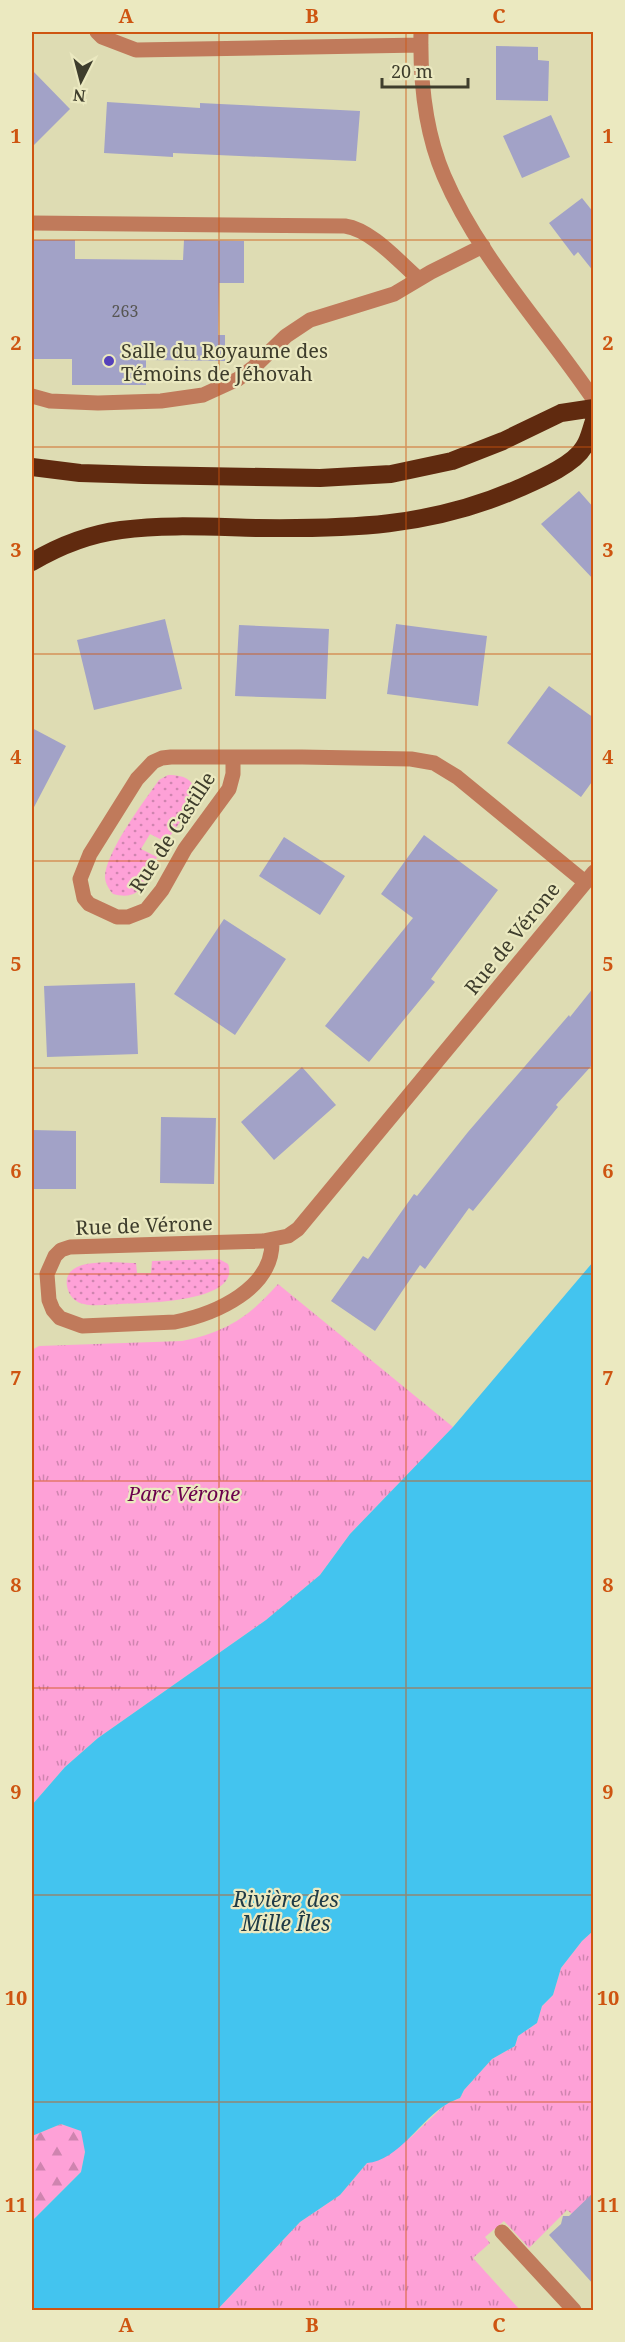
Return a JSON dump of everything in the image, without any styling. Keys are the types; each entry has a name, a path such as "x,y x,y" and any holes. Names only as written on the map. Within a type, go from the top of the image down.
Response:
{"highway":[{"path":"32,467 80,473 144,475 351,477 391,474 453,461 503,441 561,413 594,408"},
{"path":"32,561 77,541 120,530 178,526 349,527 401,523 450,513 503,495 549,474 578,455 585,447 594,421"}],"street":[{"path":"97,32 102,37 136,50 421,38 427,114 436,155 455,198 483,246 594,400"},
{"path":"32,224 345,226 360,230 370,237 419,279"},
{"path":"32,396 50,401 98,403 184,399 203,395 238,379 286,336 310,320 394,294 483,246"},
{"name":"Rue de Castille","path":"233,757 233,774 229,789 185,849 162,890 146,910 128,917 117,917 89,904 81,889 83,869 100,836 136,779 153,762 162,758 233,757 404,758 434,763 457,777 589,877"},
{"name":"Rue de Vérone","path":"272,1240 272,1252 266,1270 249,1289 206,1315 189,1320 82,1326 60,1317 53,1311 48,1300 47,1274 50,1265 61,1250 272,1240 288,1236 306,1220 589,877"},
{"path":"502,2232 574,2310"}],"green space":[{"path":"168,775 183,777 191,783 194,791 186,812 166,842 150,834 141,849 157,857 143,887 131,895 113,894 105,878 111,855 126,828 159,780"},
{"path":"219,1259 228,1264 228,1277 220,1287 206,1294 188,1298 149,1303 93,1305 76,1301 68,1290 67,1279 71,1271 90,1263 136,1263 137,1273 151,1273 152,1261"},
{"name":"Parc Vérone","path":"278,1284 453,1427 350,1534 320,1575 266,1620 98,1738 65,1767 32,1805 32,1350 39,1346 182,1341 198,1337 236,1322 257,1306"},
{"path":"593,1931 593,2206 572,2214 567,2210 529,2248 504,2221 485,2237 490,2243 473,2258 520,2310 217,2310 300,2222 340,2195 367,2163 411,2137 446,2104 460,2098 464,2090 492,2059 515,2046 518,2036 537,2023 542,2006 553,1995 561,1968"},
{"path":"61,2124 82,2131 85,2152 81,2172 32,2221 32,2136"}],"water":[{"name":"Rivière des Mille Îles","path":"593,1262 593,1931 561,1968 553,1995 542,2006 537,2023 518,2036 515,2046 492,2059 464,2090 460,2098 438,2110 389,2155 367,2163 340,2195 300,2222 217,2310 32,2310 32,2221 81,2172 85,2152 81,2131 61,2124 32,2136 32,1805 65,1767 98,1738 266,1620 320,1575 350,1534 453,1427"}],"building":[{"path":"496,46 538,47 538,60 549,61 548,101 496,100"},
{"path":"32,70 70,109 32,147"},
{"path":"107,102 200,108 200,103 360,111 356,161 173,153 173,157 104,153"},
{"path":"551,115 570,157 522,178 503,136"},
{"path":"582,198 594,213 594,272 578,252 574,256 549,223"},
{"path":"32,240 75,240 75,259 183,260 184,240 244,241 244,283 219,283 218,335 225,335 225,361 146,360 146,385 72,385 72,359 32,359"},
{"path":"579,491 594,508 594,580 541,524"},
{"path":"165,619 182,689 94,710 77,640"},
{"path":"396,624 487,636 478,706 387,694"},
{"path":"239,625 329,629 326,699 235,696"},
{"path":"549,686 594,718 594,779 581,797 507,743"},
{"path":"32,728 66,746 32,811"},
{"path":"424,835 498,890 431,979 435,982 369,1062 325,1026 413,918 381,894"},
{"path":"284,837 345,876 320,915 259,876"},
{"path":"224,919 286,959 235,1035 174,994"},
{"path":"135,983 138,1054 47,1057 44,986"},
{"path":"594,987 594,1063 556,1105 558,1107 473,1211 469,1208 425,1269 420,1265 375,1331 331,1301 363,1256 368,1259 414,1194 417,1196 468,1132"},
{"path":"302,1067 336,1105 274,1160 241,1122"},
{"path":"161,1117 216,1118 214,1184 160,1183"},
{"path":"32,1130 76,1131 76,1189 32,1189"},
{"path":"594,2192 594,2285 549,2235 561,2224 563,2216 569,2216"}],"place":[{"name":"Salle du Royaume des Témoins de Jéhovah","path":"109,361"}]}
